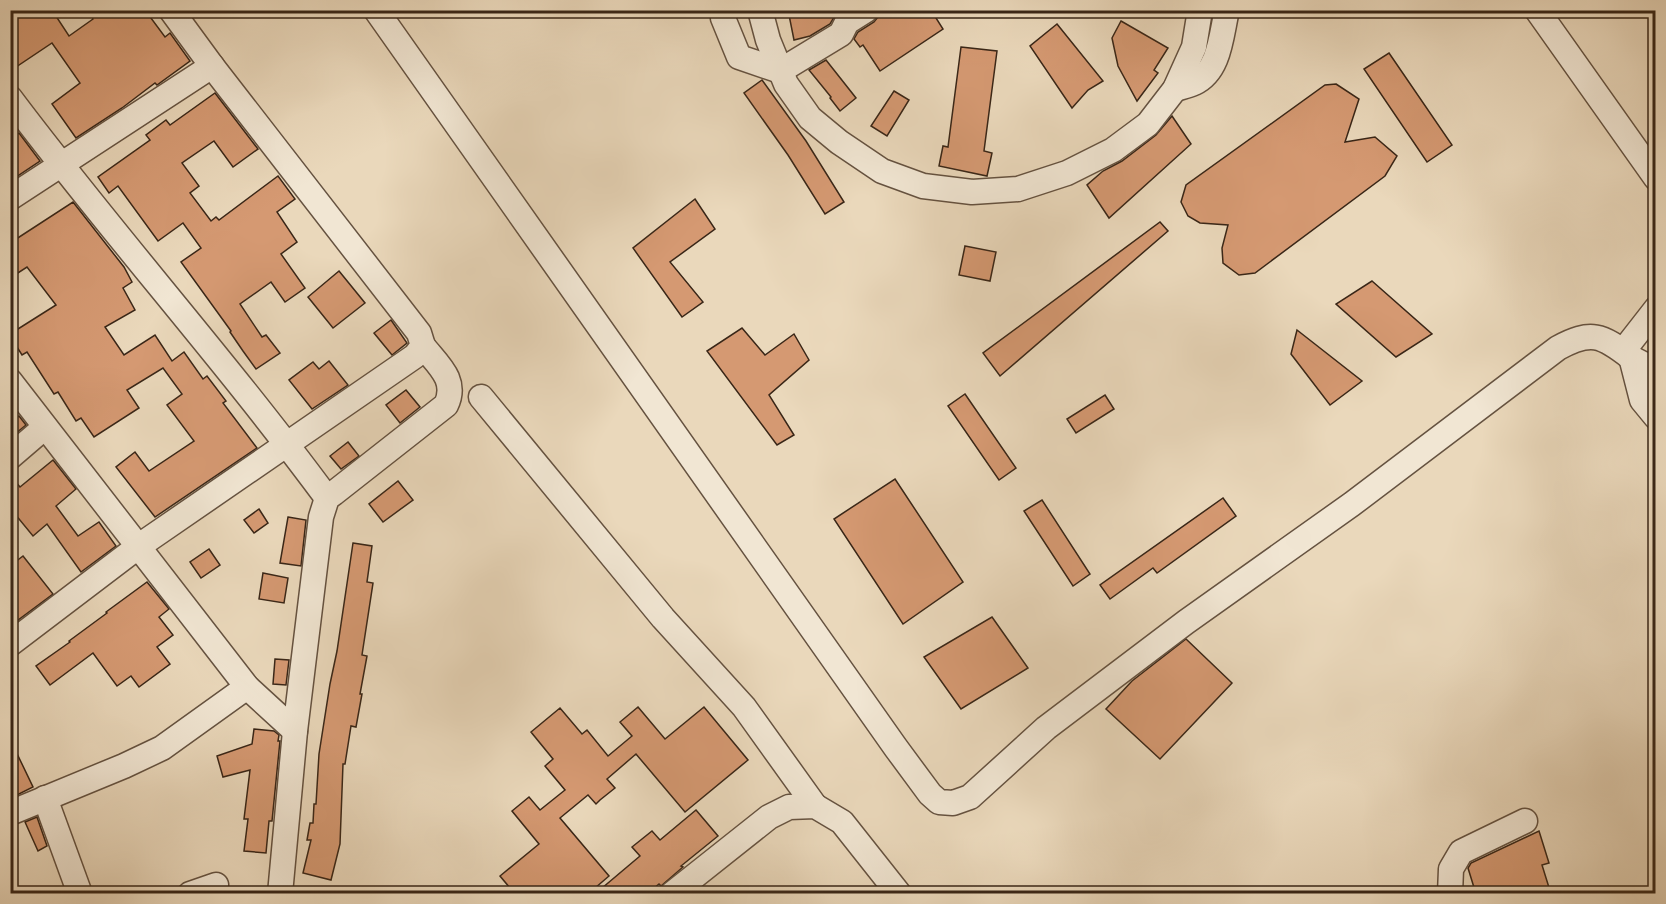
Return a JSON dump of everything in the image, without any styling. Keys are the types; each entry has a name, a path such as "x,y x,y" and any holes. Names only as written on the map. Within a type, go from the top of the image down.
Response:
{"street":[{"path":"171,10 419,333 423,346 444,372 450,385 450,396 446,405 327,498 321,517 295,731 280,894"},
{"path":"376,10 896,747 930,794 939,802 953,803 970,797 1046,728 1186,622 1352,504 1558,348 1573,340 1589,337 1602,338 1656,370"},
{"path":"722,10 739,57 780,71"},
{"path":"760,10 768,40 786,84 810,118 839,142 882,171 923,186 972,192 1018,189 1067,173 1113,150 1148,124 1175,89 1194,47 1200,10"},
{"path":"780,71 841,34 847,22 866,10"},
{"path":"1175,89 1195,83 1216,61 1227,10"},
{"path":"1537,10 1656,178"},
{"path":"10,198 212,66"},
{"path":"10,98 61,166 287,444 327,498"},
{"path":"1627,354 1656,309"},
{"path":"10,644 139,546 415,356 423,346"},
{"path":"1627,354 1642,400 1656,417"},
{"path":"10,381 247,687 295,731"},
{"path":"481,397 663,618 744,707 815,806 842,822 898,894"},
{"path":"10,457 45,427"},
{"path":"10,813 162,748 247,687"},
{"path":"45,798 80,894"},
{"path":"672,894 769,817 789,807 815,806"},
{"path":"1450,894 1451,869 1461,852 1525,821"},
{"path":"190,894 216,885"}],"building":[{"path":"10,10 52,10 69,36 93,19 92,16 100,10 145,10 165,37 170,33 190,61 76,138 52,104 80,83 52,43 16,67 10,59"},
{"path":"788,10 835,10 836,14 830,24 810,36 794,40"},
{"path":"880,10 931,10 943,29 880,71 863,45 860,47 854,39 858,32 874,22"},
{"path":"1121,21 1168,48 1154,70 1158,73 1137,101 1118,66 1112,38"},
{"path":"1057,24 1103,81 1088,90 1072,108 1030,46"},
{"path":"961,47 997,51 984,151 992,153 987,176 939,166 943,146 948,147"},
{"path":"1389,53 1452,145 1427,162 1364,69"},
{"path":"826,60 856,98 840,111 809,70"},
{"path":"762,80 806,141 844,202 825,214 788,155 744,93"},
{"path":"1336,84 1359,99 1345,142 1375,137 1397,156 1385,176 1255,273 1239,275 1223,263 1222,248 1228,225 1200,223 1188,216 1181,202 1186,185 1325,85"},
{"path":"894,91 909,100 887,136 871,126"},
{"path":"215,93 258,149 233,167 214,141 182,163 199,186 190,193 211,221 216,217 219,220 278,176 295,199 277,212 297,242 281,254 305,288 285,302 271,282 240,304 262,337 266,335 280,353 256,369 181,262 201,248 183,223 158,241 118,186 109,193 98,177 150,140 146,135 166,120 170,125"},
{"path":"1172,116 1191,144 1109,218 1087,185 1103,171 1122,161 1156,135"},
{"path":"19,133 40,161 10,181 10,140"},
{"path":"695,199 715,229 670,262 703,302 682,317 633,248"},
{"path":"73,202 124,267 132,282 123,288 135,310 105,327 124,355 155,335 172,361 184,352 203,379 207,376 226,401 223,403 257,448 155,517 116,467 135,452 149,471 194,441 167,405 182,394 163,368 127,390 139,408 94,437 81,418 76,421 58,392 54,394 27,352 22,355 10,336 56,305 27,267 10,278 10,243"},
{"path":"1160,222 1168,231 1000,376 983,353"},
{"path":"965,246 996,252 990,281 959,275"},
{"path":"339,271 365,303 333,328 308,297"},
{"path":"1372,281 1432,334 1396,357 1336,304"},
{"path":"391,320 407,343 392,355 374,333"},
{"path":"742,328 765,355 794,334 809,360 769,395 794,435 777,445 707,351"},
{"path":"1297,330 1362,381 1330,405 1291,354"},
{"path":"329,361 348,385 312,409 289,380 313,362 319,369"},
{"path":"406,390 420,407 400,423 386,405"},
{"path":"965,394 1016,468 999,480 948,406"},
{"path":"1105,395 1114,409 1076,433 1067,419"},
{"path":"19,416 26,425 10,438 10,421"},
{"path":"348,442 359,456 341,469 330,456"},
{"path":"53,460 76,489 56,506 78,536 99,522 116,546 81,572 47,524 33,536 10,508 10,475 20,487"},
{"path":"895,479 963,582 903,624 834,519"},
{"path":"398,481 413,500 383,522 369,504"},
{"path":"1223,498 1236,516 1157,573 1153,568 1110,599 1100,585"},
{"path":"1042,500 1090,574 1073,586 1024,511"},
{"path":"259,509 268,523 254,533 244,520"},
{"path":"288,517 306,520 301,566 280,563"},
{"path":"353,543 372,546 367,582 373,583 362,655 367,656 360,694 362,694 356,727 351,726 345,764 343,764 340,844 331,880 303,873 311,840 307,840 310,823 313,823 314,804 316,804 319,754"},
{"path":"209,549 220,565 201,578 190,562"},
{"path":"23,556 53,594 10,626 10,566"},
{"path":"263,573 288,578 284,603 259,599"},
{"path":"147,582 169,609 159,617 173,635 157,647 170,664 139,687 131,676 117,686 93,653 50,685 36,666"},
{"path":"992,617 1028,668 961,709 924,657"},
{"path":"1186,639 1232,683 1160,759 1106,709 1132,681"},
{"path":"275,659 289,660 286,685 273,684"},
{"path":"638,707 665,739 704,707 748,760 685,812 636,754 607,779 615,788 596,804 588,795 560,818 609,876 588,894 515,894 500,876 539,844 512,811 529,797 540,810 565,790 545,766 553,759 531,732 560,708 582,734 587,730 608,756 632,736 620,722"},
{"path":"254,729 274,731 279,735 278,741 280,741 272,821 269,821 266,853 244,851 248,819 244,819 250,770 223,777 217,756 252,744"},
{"path":"10,739 33,787 13,797 10,792"},
{"path":"696,810 718,836 681,866 683,867 661,886 659,884 647,894 595,894 640,856 632,847 652,831 660,840"},
{"path":"37,817 47,846 38,851 25,822"},
{"path":"1539,831 1549,863 1542,865 1551,894 1476,894 1468,868 1471,863"}]}
